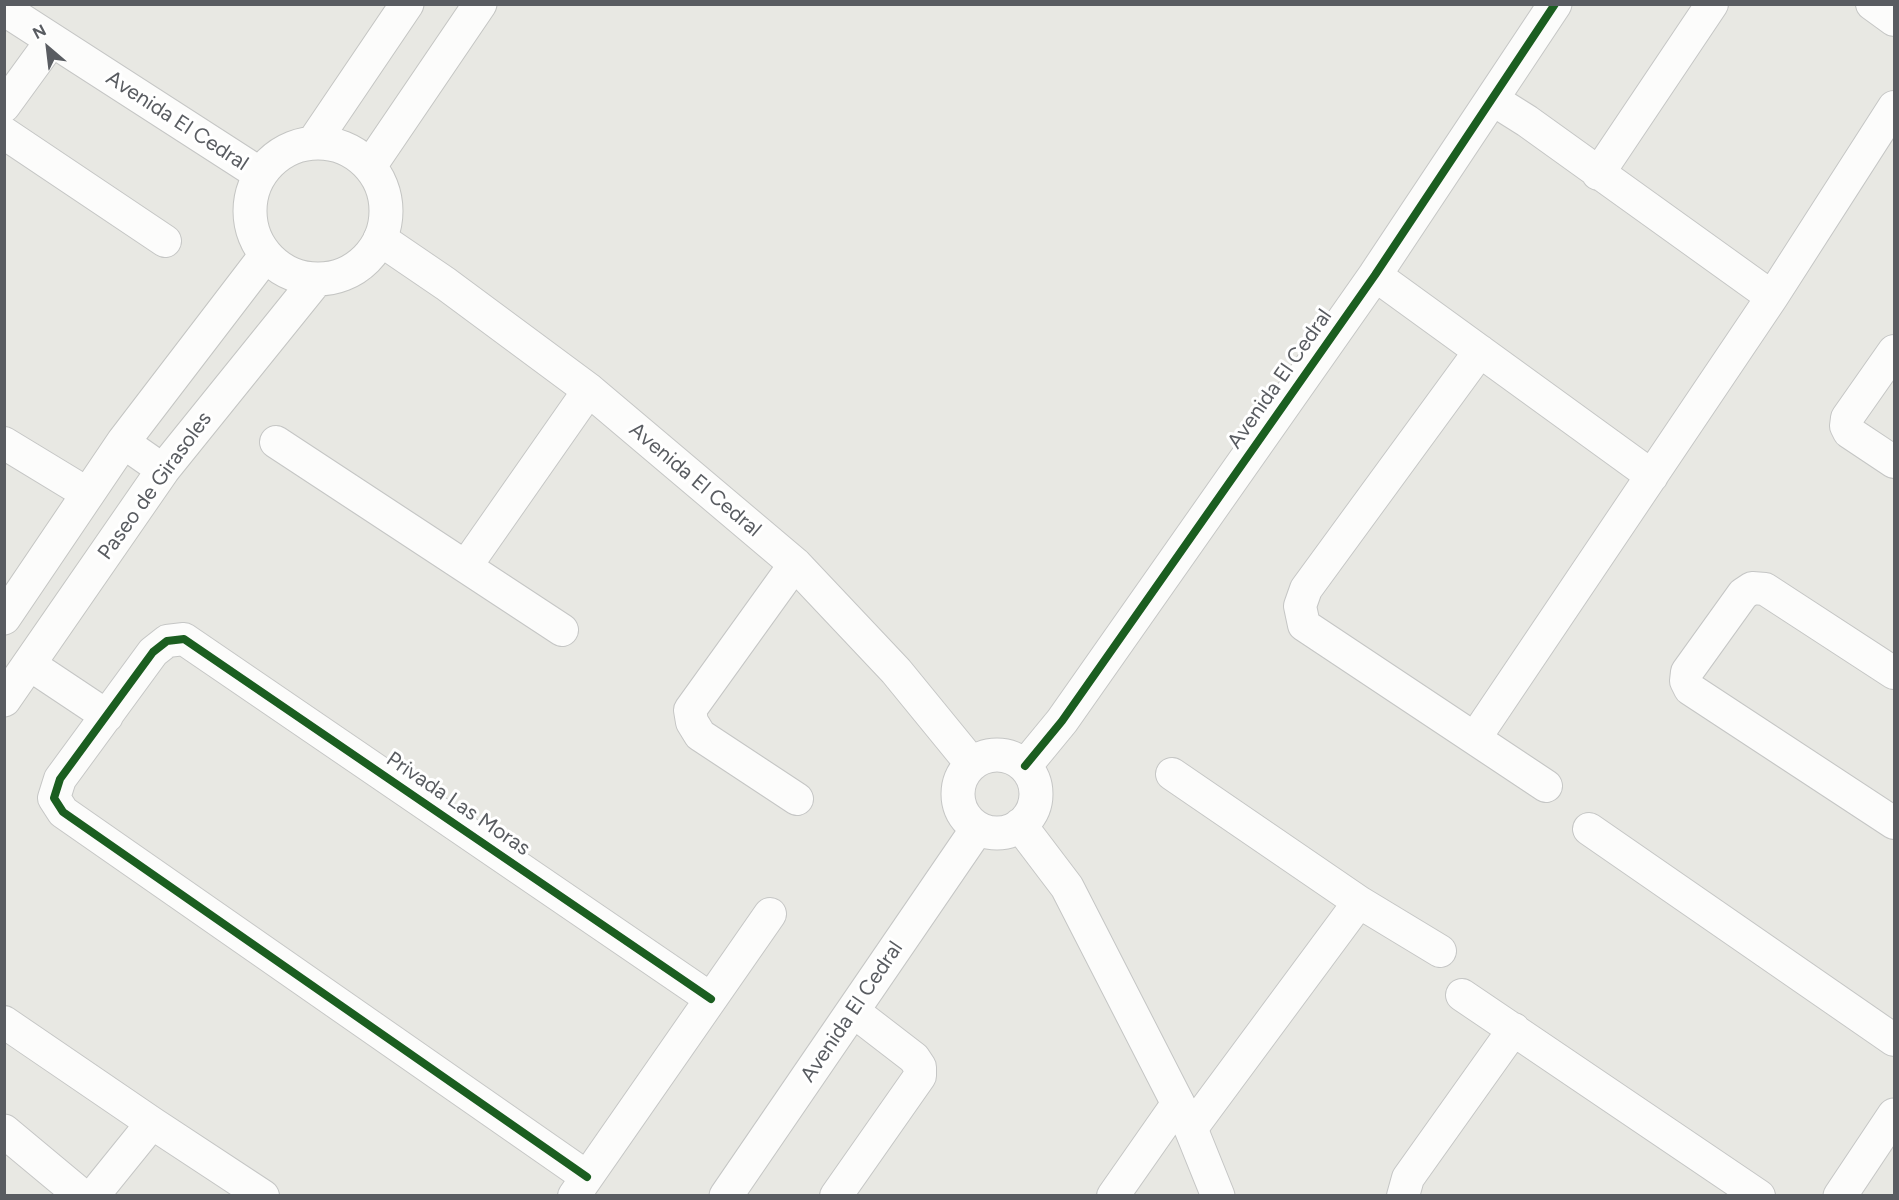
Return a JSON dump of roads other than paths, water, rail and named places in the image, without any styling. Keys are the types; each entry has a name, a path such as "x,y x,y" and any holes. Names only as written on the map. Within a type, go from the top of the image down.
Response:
{"street":[{"path":"313,143 407,4"},
{"path":"370,166 480,4"},
{"name":"Avenida El Cedral","path":"1025,766 1062,721 1375,275 1555,4"},
{"path":"1598,174 1712,4"},
{"path":"1872,4 1894,20"},
{"name":"Avenida El Cedral","path":"4,9 260,174"},
{"path":"4,106 51,40"},
{"path":"1492,99 1772,297"},
{"path":"1475,738 1772,297 1894,107"},
{"path":"4,133 165,241"},
{"path":"313,143 334,144 354,153 370,166 380,182 385,201 385,220 380,239 369,256 354,268 336,276 317,279 298,276 280,268 266,255 256,241 250,224 250,207 253,190 260,174 274,158 292,147 313,143"},
{"name":"Avenida El Cedral","path":"380,239 589,390 795,564 896,670 972,764"},
{"path":"4,618 123,442 266,255"},
{"path":"1375,275 1652,476"},
{"name":"Paseo de Girasoles","path":"4,700 163,470 317,279"},
{"path":"1480,351 1306,589 1300,606 1304,625 1546,786"},
{"path":"1894,351 1847,418 1846,426 1849,432 1894,462"},
{"path":"466,566 589,390"},
{"path":"123,442 163,470"},
{"path":"276,442 562,630"},
{"path":"4,443 88,494"},
{"path":"795,564 690,710 692,722 700,735 797,799"},
{"path":"1894,673 1764,589 1752,588 1736,603 1687,672 1686,681 1690,689 1894,823"},
{"name":"Privada Las Moras","path":"107,716 153,652 168,641 184,639 711,999"},
{"path":"29,664 107,716 60,779 54,798 63,812 580,1186 770,914"},
{"path":"1001,755 1014,758 1025,766 1036,790 1035,803 1029,815 1020,825 1010,831 999,833 977,828 967,820 960,808 957,795 959,782 965,770 987,756 1001,755"},
{"path":"1172,774 1359,902 1440,951"},
{"path":"1020,825 1067,887 1185,1116 1218,1196"},
{"name":"Avenida El Cedral","path":"726,1196 977,828"},
{"path":"1589,829 1894,1040"},
{"path":"1113,1196 1185,1116 1359,902"},
{"path":"1462,994 1759,1196"},
{"path":"836,1196 920,1076 920,1067 914,1058 853,1011"},
{"path":"4,1022 263,1196"},
{"path":"1403,1196 1408,1178 1514,1029"},
{"path":"1840,1196 1894,1115"},
{"path":"93,1196 152,1123"},
{"path":"4,1131 82,1196"}]}
